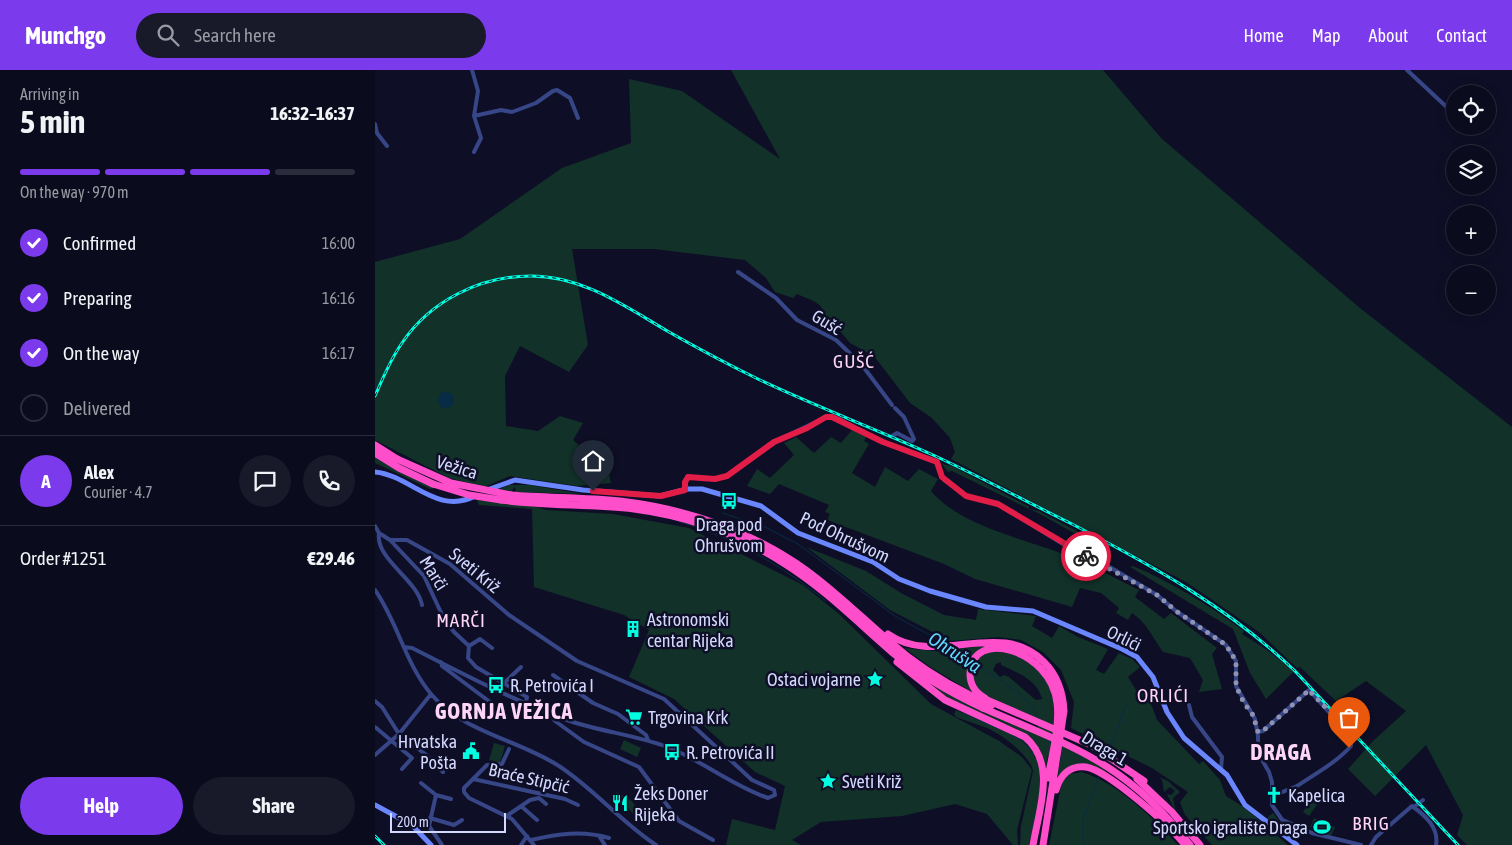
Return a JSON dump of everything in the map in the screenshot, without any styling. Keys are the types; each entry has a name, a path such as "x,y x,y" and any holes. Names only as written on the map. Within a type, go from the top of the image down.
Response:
{"highway":[{"name":"Vežica","path":"375,446 397,459 451,483 511,494 583,498 648,505 712,522 766,549"},
{"path":"375,453 399,468 433,484 469,495 501,500 649,512 714,529 766,549 783,552 811,570 889,636 907,644 930,648 1005,645 1024,655 1044,671 1055,693 1060,722 1044,845"},
{"path":"766,549 814,584 915,669 938,685 1091,745 1159,794 1171,811 1201,845"},
{"path":"766,549 825,597 937,695 1032,742 1041,756 1045,776 1035,845"},
{"path":"986,704 973,688 970,673 975,659 986,651 1005,645"},
{"name":"Draga 1","path":"986,704 1106,765 1147,796 1189,845"},
{"path":"1035,845 1055,755"},
{"path":"1044,845 1057,786 1064,774 1076,768 1089,768 1102,775 1148,809 1185,845"}],"street":[{"path":"472,70 478,91 474,116 481,138 474,152"},
{"path":"1407,70 1446,106"},
{"path":"474,116 501,110 511,112 536,103 557,90 570,98 578,118"},
{"path":"375,124 377,133 387,146"},
{"name":"Gušć","path":"738,272 777,298 797,320 836,340 862,365 893,407 907,421 914,439 912,442 897,433 890,440"},
{"name":"Pod Ohrušvom","path":"685,490 685,482 688,477 715,479 727,476 774,442 828,416 890,440"},
{"path":"890,440 915,456 937,462 942,477 966,496 998,504 1071,549 1103,564 1157,595 1176,611 1223,642 1236,661 1236,686 1244,703 1253,715 1258,732 1258,753 1269,774 1273,808 1283,820 1285,828 1283,835 1297,845"},
{"name":"Pod Ohrušvom","path":"377,472 434,498 453,502 470,499 501,483 515,480 593,491 661,496 685,490 702,489 761,506 798,532 873,562 908,582 966,602"},
{"name":"Sveti Križ","path":"375,526 379,533 390,540 407,540 449,564 509,615 555,647 594,670 664,699 751,780 771,788 775,795 769,798 740,786 685,755 648,740"},
{"name":"Marči","path":"379,533 382,552 418,592 422,605"},
{"name":"Marči","path":"390,540 424,576 444,619 453,632 469,646 467,655 471,662 527,698 526,702"},
{"path":"375,590 391,615 416,674 431,694 448,710 468,724 518,744 558,766 657,845"},
{"name":"Orlići","path":"966,602 986,607 1023,610 1040,614 1135,656 1153,677 1167,712 1184,738 1221,768 1231,780 1245,805 1283,835"},
{"path":"469,646 480,640 492,648"},
{"path":"404,647 412,648 549,712 584,725 648,740"},
{"path":"441,662 443,666 490,702"},
{"path":"503,684 521,667"},
{"path":"553,675 593,703 618,714 647,735 648,740"},
{"path":"1258,732 1263,731 1309,690 1351,737 1351,746 1338,758 1297,786 1281,790 1273,797"},
{"path":"375,755 399,734 431,694"},
{"path":"375,702 382,707 399,734 425,754 443,772"},
{"name":"Orlići","path":"1189,705 1192,717 1222,757 1221,768"},
{"path":"549,712 555,721 584,742 639,768 679,821 713,840"},
{"path":"375,727 412,758 402,769"},
{"name":"Braće Stipčić","path":"509,749 502,764 487,765 464,790 467,796 508,815 534,845"},
{"name":"Braće Stipčić","path":"473,779 565,799 578,805"},
{"path":"421,783 436,795 451,799"},
{"path":"436,795 429,818 429,826 443,845"},
{"name":"Braće Stipčić","path":"508,815 536,798 546,804"},
{"path":"1371,845 1376,837 1409,808 1414,808 1423,800"},
{"path":"375,804 401,817 422,834 431,845"},
{"name":"Braće Stipčić","path":"521,806 537,820"},
{"path":"1414,808 1435,829 1435,845"},
{"path":"429,818 454,825 462,820"},
{"path":"1283,820 1312,833 1361,845"},
{"path":"531,840 556,834 585,833 609,838"},
{"path":"521,845 527,836"},
{"path":"599,836 605,845"}],"green space":[{"path":"731,70 1103,70 1161,138 1360,308 1512,427 1512,845 1467,845 1457,835 1463,815 1426,745 1375,796 1348,769 1373,741 1406,711 1366,681 1336,701 1259,632 1186,582 951,459 955,452 950,438 932,418 910,403 874,356 850,343 835,325 824,320 823,310 817,303 797,294 793,298 775,292 766,278 745,260 654,249 572,249 588,345 569,372 520,346 505,376 506,426 538,431 560,416 583,423 573,440 608,469 611,483 577,486 510,476 484,487 449,478 375,440 375,262 460,239 562,168 631,143 629,79 682,91 780,159"},
{"path":"852,430 866,437 864,441 869,444 852,473 875,487 885,467 908,481 919,469 938,479 931,491 943,503 959,514 994,530 1075,559 1139,590 1135,597 1164,619 1171,613 1217,648 1212,654 1222,689 1199,692 1203,680 1190,658 1163,652 1146,626 1137,617 1132,613 1128,620 1116,613 1119,608 1101,593 1080,588 1072,607 975,579 944,564 827,520 830,514 825,512 829,505 779,484 770,494 747,486 757,469 770,478 794,455 784,443 796,437 814,453 831,437 841,443"},
{"path":"375,456 436,488 430,489 375,463"},
{"path":"942,464 952,466 1029,506 1029,509 952,471 948,472"},
{"path":"510,485 530,485 582,494 516,492 515,487 511,491 496,490"},
{"path":"477,500 538,507 546,510 613,514 689,528 803,585 839,614 931,704 999,741 1022,757 1032,770 1017,830 1018,845 1013,845 987,814 955,804 902,816 821,822 792,840 801,845 726,845 732,819 775,830 785,786 755,772 674,699 629,677 649,630 624,615 534,587 532,509 479,505"},
{"path":"1029,509 1039,511 1110,550 1108,552"},
{"path":"806,547 866,571 901,593 944,615 976,620 978,609 1036,616 1032,626 1052,638 1059,626 1078,637 1108,649 1096,670 1104,674 1119,653 1132,659 1140,667 1128,677 1136,690 1148,696 1157,720 1199,764 1203,761 1220,780 1226,796 1245,808 1288,845 1212,845 1185,815 1180,802 1188,792 1152,768 1071,728 1074,702 1061,670 1043,652 1021,640 998,637 950,641 890,610"},
{"path":"1133,566 1176,587 1218,612 1244,631 1242,634 1294,671 1266,699 1250,673 1233,629 1130,567"},
{"path":"993,645 1030,664 1046,680 1051,691 1054,704 1054,721 1066,722 1063,745 1104,767 1107,775 1087,765 1057,778 1061,757 1048,755 1046,767 1034,743 953,702 919,677 976,709 1040,735 1036,718 988,697 976,687 970,691 904,648 935,651","holes":["1001,662 1001,665 1026,677 1036,686 1042,699 1036,700 1009,677 1004,675 1000,677 993,670 996,664"]},
{"path":"956,710 1015,736 1032,751 1038,763 1040,790 1029,845 1020,845 1021,826 1033,771 1031,765 1027,758 1007,740 987,728 956,717 954,714"},
{"path":"624,740 641,748 637,757 620,749"},
{"path":"494,743 505,746 500,763 489,760"},
{"path":"1082,772 1096,777 1134,802 1178,845 1049,845 1062,782 1070,774"},
{"path":"1159,777 1168,781 1180,792 1173,798 1176,813 1167,794 1171,795 1175,791 1170,787 1164,792 1162,780"},
{"path":"617,792 632,801 639,812 633,814 626,805 614,797"},
{"path":"1312,799 1318,803 1309,816 1303,812"},
{"path":"1273,813 1282,825 1282,830 1267,818"},
{"name":"Sportsko igralište Draga","path":"1314,818 1335,827 1331,836 1310,827"}],"water":[{"path":"446,392 454,400 446,408 438,400"}],"waterway":[{"name":"Ohrušva","path":"722,513 763,526 798,544 895,616 944,643"},
{"path":"680,522 720,536 757,554 792,576 826,601"},
{"name":"Ohrušva","path":"954,648 972,660"},
{"name":"Ohrušva","path":"977,664 1027,701 1038,718"},
{"path":"1104,751 1116,734 1127,704"},
{"path":"963,713 999,729"},
{"path":"1012,735 1023,741 1035,755"},
{"name":"Ohrušva","path":"1043,737 1051,744"},
{"name":"Ohrušva","path":"1083,845 1083,819 1099,776"}],"railway":[{"path":"375,396 394,356 413,328 442,303 458,294 475,286 512,277 550,277 586,287 620,303 692,345 760,380 951,463 1103,540 1189,590 1243,627 1294,670 1458,845"},
{"path":"375,836 384,845"}],"way so far":[{"path":"1086,556 1108,566 1118,574 1157,595 1176,611 1226,645 1236,661 1236,686 1244,703 1255,719 1258,732 1263,731 1309,690 1349,734 1351,746 1349,748"}],"place":[{"name":"Draga pod Ohrušvom","path":"729,501"},
{"name":"Astronomski centar Rijeka","path":"633,629"},
{"name":"Ostaci vojarne","path":"875,679"},
{"name":"R. Petrovića I","path":"496,685"},
{"name":"Trgovina Krk","path":"634,717"},
{"name":"Hrvatska Pošta","path":"471,751"},
{"name":"R. Petrovića II","path":"672,752"},
{"name":"Sveti Križ","path":"828,781"},
{"name":"Kapelica","path":"1274,795"},
{"name":"Žeks Doner Rijeka","path":"620,803"},
{"name":"Sportsko igralište Draga","path":"1322,827"}],"district":[{"name":"GUŠĆ","path":"854,361"},
{"name":"MARČI","path":"461,620"},
{"name":"ORLIĆI","path":"1163,695"},
{"name":"GORNJA VEŽICA","path":"504,711"},
{"name":"DRAGA","path":"1281,752"},
{"name":"BRIG","path":"1371,823"}],"route":[{"path":"593,491 667,496 685,490 684,484 688,477 700,476 715,479 727,476 763,448 828,416 839,419 860,431 915,456 937,462 944,480 966,496 998,504 1071,549 1086,556"}]}
